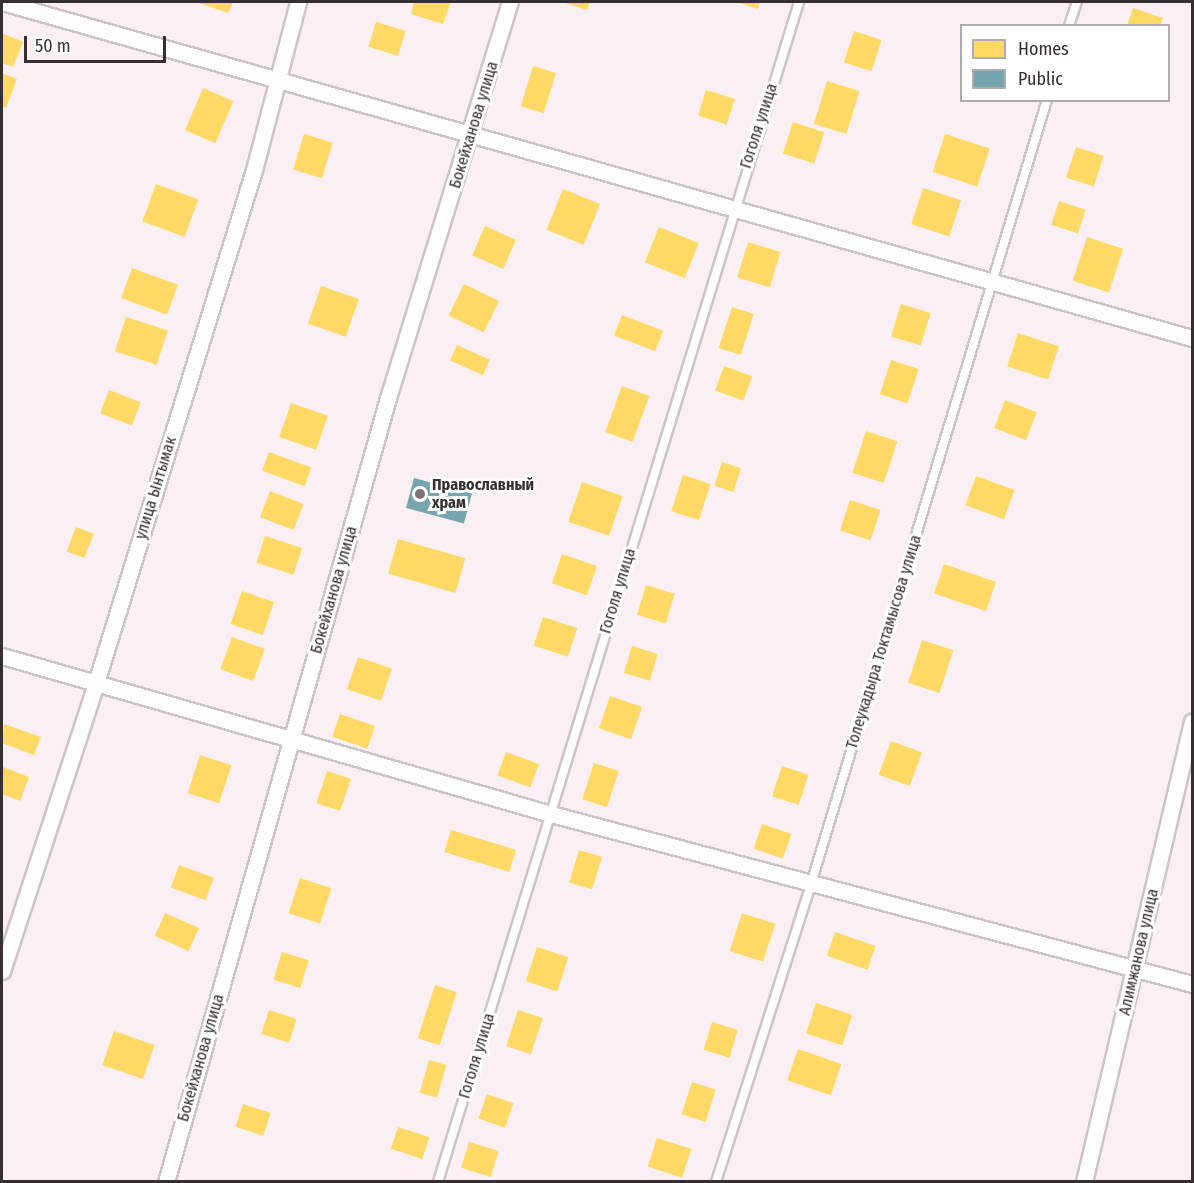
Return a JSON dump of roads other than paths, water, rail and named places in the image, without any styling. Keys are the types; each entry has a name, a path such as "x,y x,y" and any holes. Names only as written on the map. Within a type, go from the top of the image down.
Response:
{"street":[{"name":"улица Ынтымак","path":"2,971 96,683 254,170 298,2"},
{"name":"Бокейханова улица","path":"166,1182 388,398 472,135 510,2"},
{"path":"2,3 1192,339"},
{"path":"2,656 551,814 811,884 1136,967 1192,984"},
{"name":"Алимжанова улица","path":"1084,1182 1192,722"}],"lane":[{"name":"Гоголя улица","path":"438,1182 733,209 799,2"},
{"path":"1070,24 1077,2"},
{"name":"Толеукадыра Токтамысова улица","path":"716,1182 811,884 1046,102"}],"place":[{"name":"Православный храм","path":"420,494"}]}
